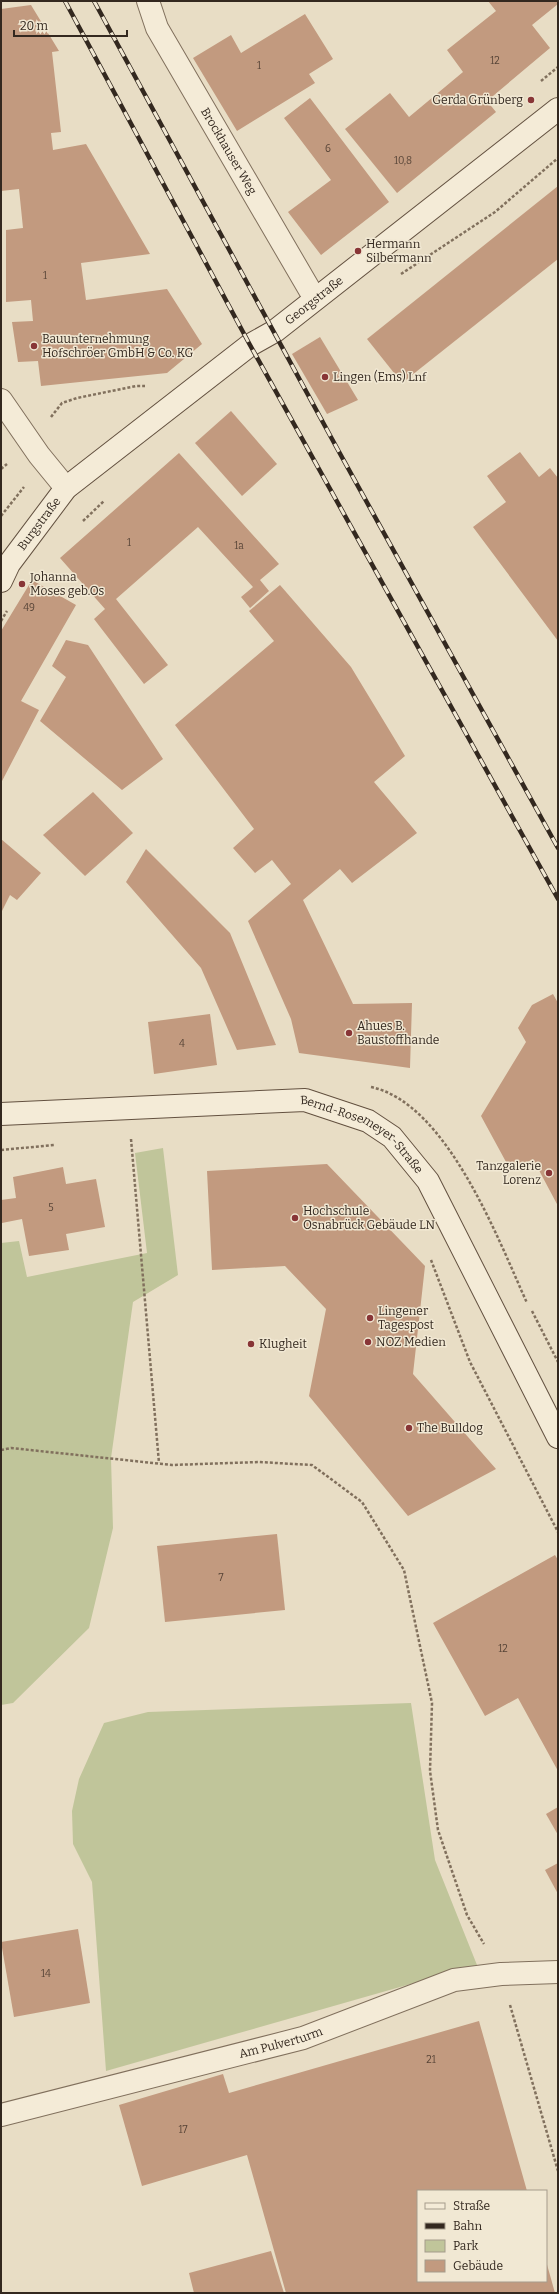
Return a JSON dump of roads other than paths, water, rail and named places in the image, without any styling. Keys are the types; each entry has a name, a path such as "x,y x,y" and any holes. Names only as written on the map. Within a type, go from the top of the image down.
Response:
{"street":[{"name":"Brockhauser Weg","path":"148,1 157,28 315,300"},
{"name":"Georgstraße","path":"66,488 250,346 275,331 558,109"},
{"path":"1,400 39,455 66,488"},
{"name":"Burgstraße","path":"1,581 9,564 66,488"},
{"name":"Bernd-Rosemeyer-Straße","path":"1,1114 305,1100 368,1121 392,1137 428,1181 558,1436"},
{"name":"Am Pulverturm","path":"1,2115 303,2038 454,1980 501,1974 558,1972"}],"railway":[{"path":"65,1 250,345 558,899"},
{"path":"94,1 338,450 558,848"}],"place":[{"name":"Gerda Grünberg","path":"531,100"},
{"name":"Hermann Silbermann","path":"358,251"},
{"name":"Bauunternehmung Hofschröer GmbH & Co. KG","path":"34,346"},
{"name":"Lingen (Ems) Lnf","path":"325,377"},
{"name":"Johanna Moses geb.Os","path":"22,584"},
{"name":"Ahues B. Baustoffhande","path":"349,1033"},
{"name":"Tanzgalerie Lorenz","path":"549,1173"},
{"name":"Hochschule Osnabrück Gebäude LN","path":"295,1218"},
{"name":"Lingener Tagespost","path":"370,1318"},
{"name":"NOZ Medien","path":"368,1342"},
{"name":"Klugheit","path":"251,1344"},
{"name":"The Bulldog","path":"409,1428"}]}
